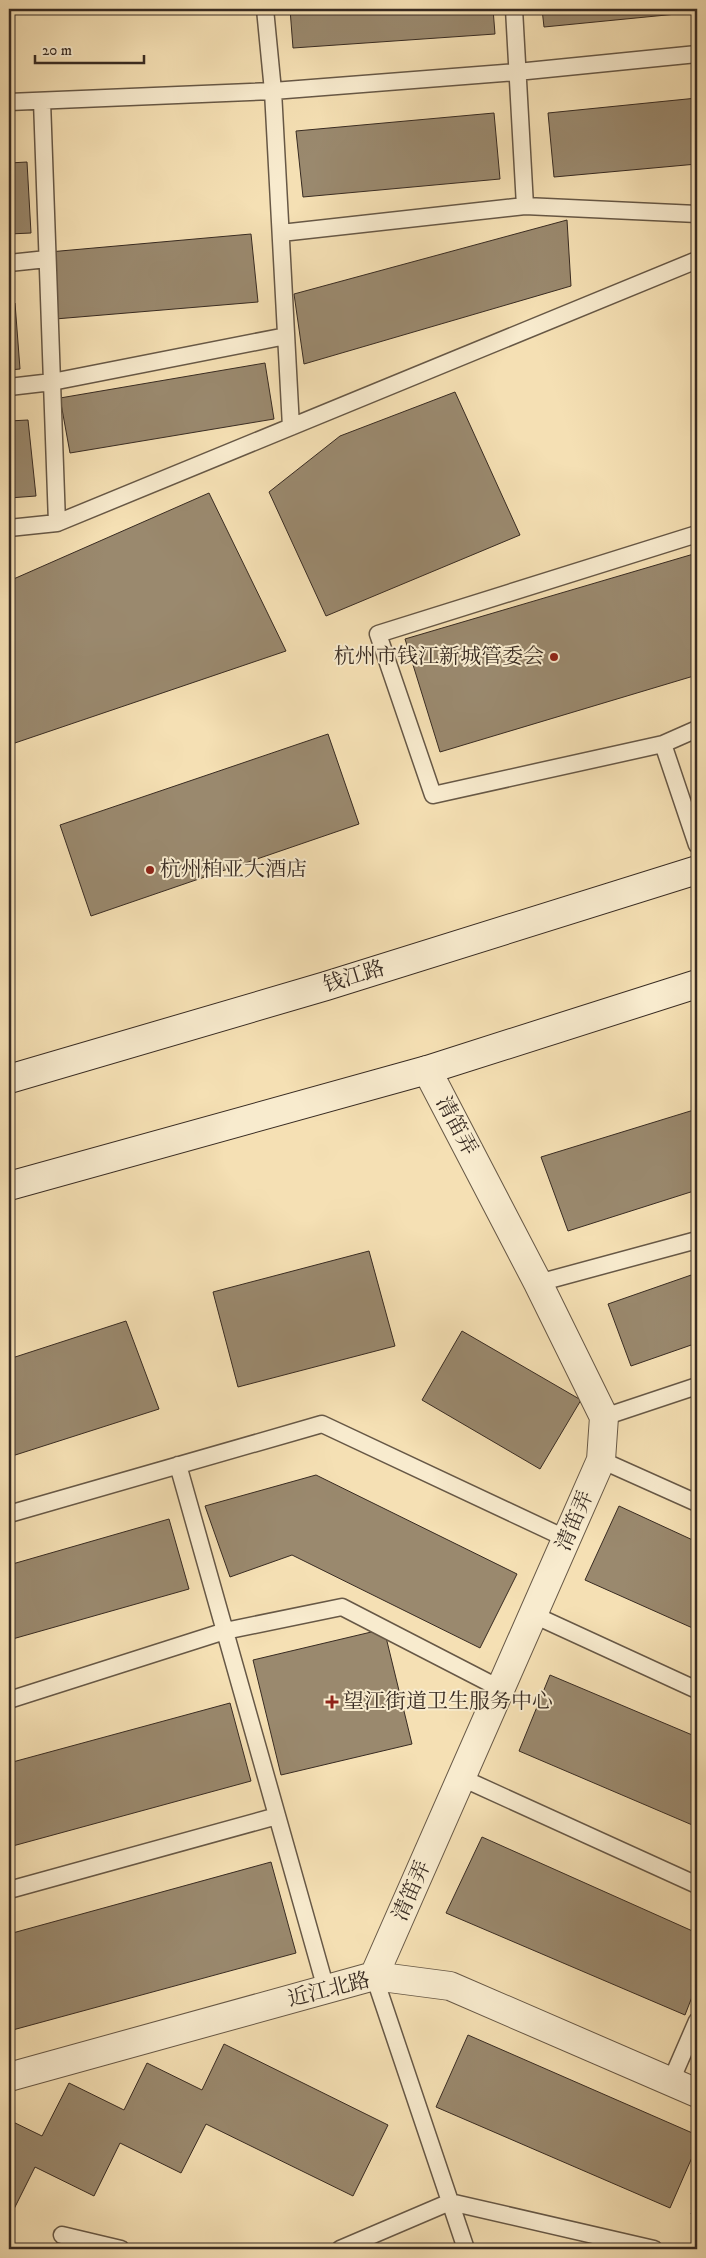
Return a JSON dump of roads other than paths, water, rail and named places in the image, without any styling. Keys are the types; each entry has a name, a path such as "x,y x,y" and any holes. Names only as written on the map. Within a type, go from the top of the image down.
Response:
{"street":[{"name":"钱江路","path":"9,1079 326,986 697,870"},
{"path":"9,1186 427,1070 697,984"},
{"name":"清笛弄","path":"374,1976 568,1539 601,1460 604,1417 538,1282 427,1070"},
{"name":"近江北路","path":"9,2078 374,1976 450,1986 697,2093"}],"lane":[{"path":"265,9 273,91 291,427"},
{"path":"514,9 526,206"},
{"path":"9,102 273,91 517,72 697,54"},
{"path":"42,101 57,523"},
{"path":"280,233 526,206 697,214"},
{"path":"9,263 48,259"},
{"path":"9,528 57,523 697,260"},
{"path":"9,387 52,382 286,336"},
{"path":"697,534 378,634 432,795 663,744 697,729"},
{"path":"663,744 697,845"},
{"path":"538,1282 697,1240"},
{"path":"604,1417 697,1386"},
{"path":"9,1514 322,1424 568,1539"},
{"path":"601,1460 697,1503"},
{"path":"178,1465 326,1990"},
{"path":"9,1700 225,1631 342,1608 501,1689"},
{"path":"534,1615 697,1690"},
{"path":"462,1778 697,1885"},
{"path":"9,1890 277,1816"},
{"path":"374,1976 466,2249"},
{"path":"671,2082 697,2020"},
{"path":"340,2249 450,2202 654,2249"},
{"path":"62,2235 121,2249"}],"place":[{"name":"杭州市钱江新城管委会","path":"554,657"},
{"name":"杭州柏亚大酒店","path":"150,870"},
{"name":"望江街道卫生服务中心","path":"332,1702"}]}
